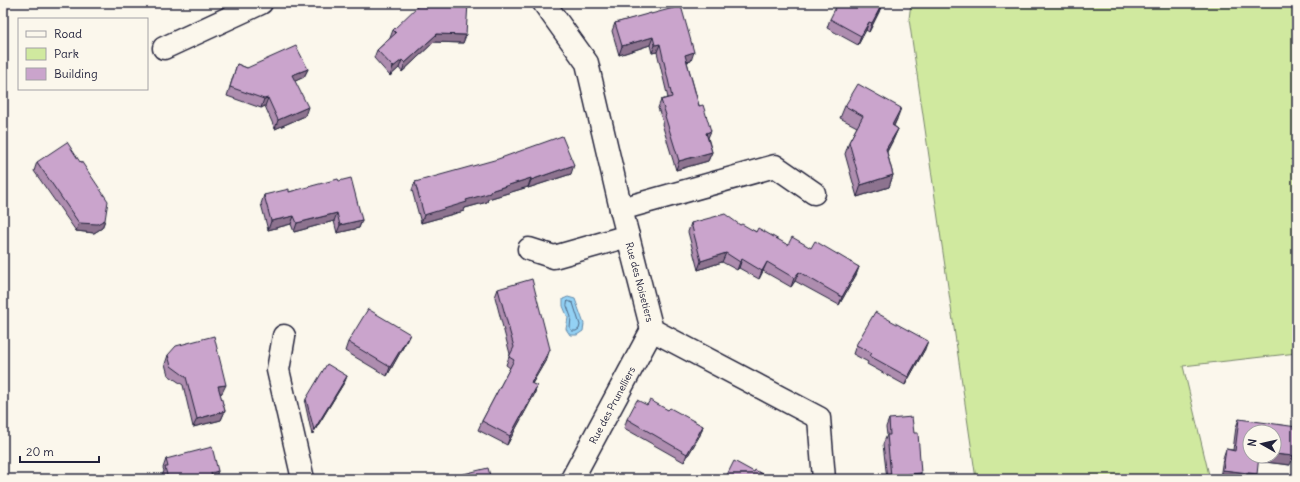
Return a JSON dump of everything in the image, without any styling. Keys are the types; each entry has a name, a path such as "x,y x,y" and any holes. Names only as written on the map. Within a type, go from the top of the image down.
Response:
{"street":[{"path":"164,48 261,3"},
{"name":"Rue des Noisetiers","path":"544,3 586,63 652,330 820,418 824,479"},
{"path":"621,209 775,166 814,193"},
{"path":"529,249 554,257 628,236"},
{"name":"Rue des Prunelliers","path":"572,479 652,330"},
{"path":"284,336 278,370 303,479"}],"green space":[{"path":"911,3 1297,3 1297,353 1183,366 1210,479 976,479 909,19"}],"water":[{"path":"568,297 575,299 584,324 583,331 577,335 570,335 566,329 568,318 563,306 563,299"}],"building":[{"path":"421,3 468,3 466,35 437,34 405,63 402,60 393,67 377,50 396,33 393,30"},
{"path":"838,3 882,4 872,23 869,22 861,36 830,19"},
{"path":"681,6 694,52 685,55 699,106 703,105 711,131 706,133 712,152 679,161 661,100 672,97 660,44 655,45 653,37 622,46 615,23"},
{"path":"296,46 308,69 292,75 308,107 278,120 268,98 264,99 230,87 237,64 247,68"},
{"path":"858,84 901,108 892,125 898,129 886,149 893,175 861,185 849,142 863,116 845,106"},
{"path":"562,136 574,165 531,180 531,178 490,191 490,193 466,200 467,202 424,215 415,182 498,159"},
{"path":"67,142 108,201 105,220 97,224 79,223 37,162"},
{"path":"351,178 362,220 340,225 337,213 297,223 294,216 271,221 264,195 289,189 289,192 338,179 339,181"},
{"path":"725,214 740,225 742,224 756,232 758,228 788,245 792,237 811,248 815,241 859,267 842,297 799,272 794,278 767,262 762,271 742,259 740,262 726,253 701,261 691,223"},
{"path":"532,279 550,349 531,383 537,386 510,436 482,421 514,360 509,357 514,347 498,289"},
{"path":"368,309 410,334 390,367 348,342"},
{"path":"875,312 928,341 908,377 870,356 872,353 856,345"},
{"path":"214,336 226,385 218,386 225,411 197,419 186,377 171,366 168,355 176,346"},
{"path":"327,364 347,376 314,430 306,399"},
{"path":"637,400 647,405 650,400 668,410 670,408 703,426 687,454 627,419"},
{"path":"912,417 914,433 918,433 921,473 891,476 887,435 890,435 889,419"},
{"path":"1239,419 1275,424 1242,424 1242,464 1258,464 1257,474 1223,470 1226,449 1235,451"},
{"path":"1282,425 1297,427 1294,456 1282,455"},
{"path":"212,447 218,471 211,473 212,479 168,479 165,467 168,467 166,459"},
{"path":"734,461 754,472 755,470 771,479 725,479"},
{"path":"488,468 491,479 443,479"}]}
